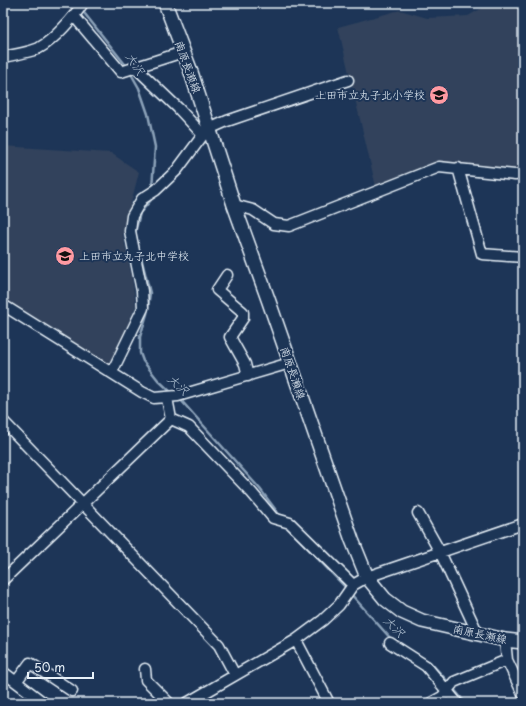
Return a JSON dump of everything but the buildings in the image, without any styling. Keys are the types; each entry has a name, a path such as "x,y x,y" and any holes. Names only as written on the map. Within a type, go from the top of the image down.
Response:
{"main road":[{"name":"南原長瀬線","path":"165,3 183,52 206,132 234,205 352,540 367,577 385,599 402,612 422,621 505,640 523,642"}],"street":[{"path":"3,57 39,48 56,35 74,16 83,3"},
{"path":"74,16 121,72 183,52"},
{"path":"136,68 206,132"},
{"path":"112,372 143,308 142,291 130,231 132,216 142,199 156,190 178,170 206,132 235,119 348,80"},
{"path":"234,205 253,210 274,224 289,226 439,167 515,175 523,174"},
{"path":"458,168 482,254 523,257"},
{"path":"227,275 217,290 243,312 243,318 230,337 245,364 248,376"},
{"path":"3,305 154,398 167,398 184,395 290,363"},
{"path":"167,398 171,419"},
{"path":"171,419 189,427 252,493 273,518 290,523 353,586"},
{"path":"3,580 171,419"},
{"path":"3,421 219,645 235,675"},
{"path":"418,513 440,552 478,634"},
{"path":"187,703 296,640 323,620 339,605 353,586 367,577 523,524"},
{"path":"296,640 329,703"},
{"path":"505,640 507,660 522,688"},
{"path":"390,643 426,666 446,691 458,703"},
{"path":"431,703 442,697 454,682 507,660"},
{"path":"16,682 30,663 72,691"},
{"path":"145,669 146,680 169,703"},
{"path":"3,672 44,703"}],"shaded area":[{"name":"上田市立丸子北小学校","path":"491,3 523,3 523,171 438,162 376,187 338,27 400,10 427,18 468,16"},
{"name":"上田市立丸子北中学校","path":"3,146 111,153 139,172 123,235 132,277 136,306 110,365 3,299"}],"waterway":[{"name":"大沢","path":"81,9 128,68"},
{"name":"大沢","path":"130,72 139,88 148,114 155,147 152,188"},
{"name":"大沢","path":"152,195 151,200 140,213 135,233 150,293 147,314 140,337 140,353 143,361 158,380 173,394"},
{"name":"大沢","path":"179,398 260,489 281,517"},
{"name":"大沢","path":"288,528 347,589"},
{"name":"大沢","path":"350,593 392,640"},
{"name":"大沢","path":"422,658 430,662 450,684"},
{"name":"大沢","path":"453,688 462,699 468,703"}],"place":[{"name":"上田市立丸子北小学校","path":"439,95"},
{"name":"上田市立丸子北中学校","path":"65,256"}]}
